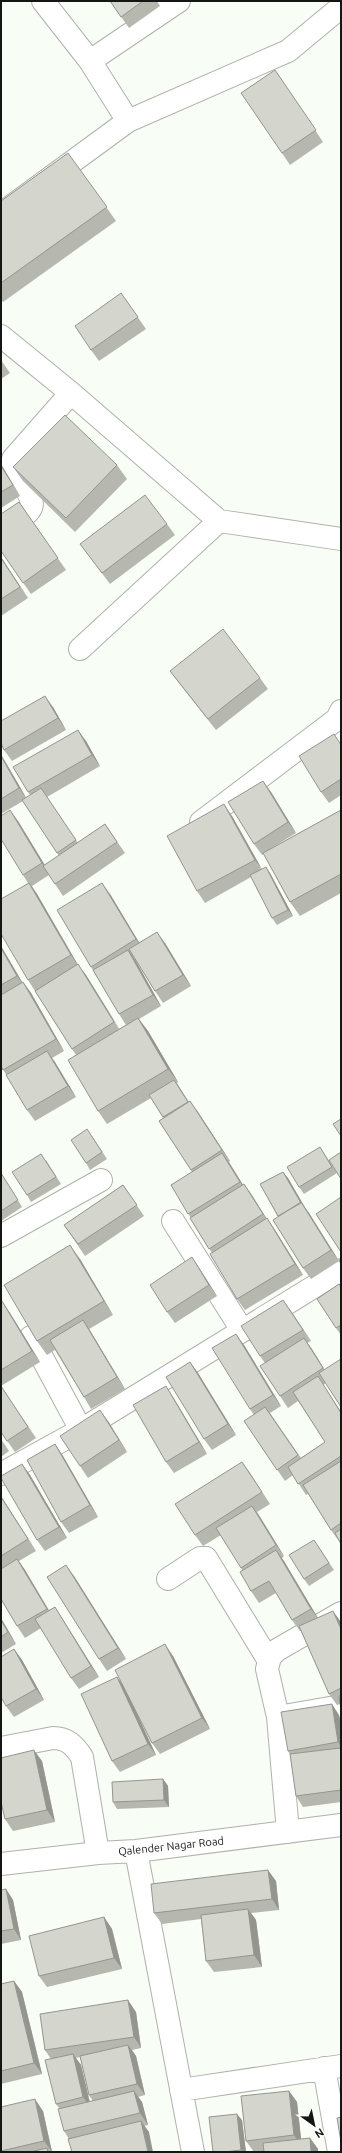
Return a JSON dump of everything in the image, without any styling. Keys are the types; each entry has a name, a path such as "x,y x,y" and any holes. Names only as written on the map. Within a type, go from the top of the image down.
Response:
{"street":[{"path":"43,1 90,61 128,121"},
{"path":"90,61 179,1"},
{"path":"1,214 128,121 288,50 341,7"},
{"path":"1,336 71,393 219,521 341,539"},
{"path":"1,529 29,511 31,505 29,494 15,474 12,466 13,459 71,393"},
{"path":"80,650 219,521"},
{"path":"187,833 336,720 341,711"},
{"path":"1,1236 101,1180"},
{"path":"173,1221 242,1330"},
{"path":"1,1474 81,1430 341,1270"},
{"path":"31,1337 81,1430"},
{"path":"168,1579 200,1558 206,1558 269,1661"},
{"path":"288,1832 278,1717 267,1669 269,1661 277,1650 341,1612"},
{"path":"278,1717 341,1706"},
{"path":"1,1748 53,1738 59,1738 74,1745 82,1757 98,1853"},
{"name":"Qalender Nagar Road","path":"1,1864 98,1853 136,1851 341,1826"},
{"path":"136,1851 193,2152"},
{"path":"181,2090 333,2067 339,2152"}],"building":[{"path":"110,1 143,1 121,17"},
{"path":"275,70 316,130 282,153 241,93"},
{"path":"68,153 107,207 1,283 1,201"},
{"path":"121,293 138,317 91,350 75,326"},
{"path":"65,415 117,465 66,518 13,467"},
{"path":"1,466 13,485 1,492"},
{"path":"145,495 167,524 102,573 80,544"},
{"path":"19,502 58,558 23,583 1,551 1,514"},
{"path":"1,558 20,587 1,599"},
{"path":"223,629 260,678 208,719 170,671"},
{"path":"45,696 58,718 4,750 1,743 1,721"},
{"path":"78,730 92,755 28,792 13,767"},
{"path":"334,734 341,745 341,779 321,792 299,756"},
{"path":"1,756 19,788 1,799"},
{"path":"263,781 288,822 254,844 228,802"},
{"path":"41,788 76,840 57,853 22,800"},
{"path":"224,804 255,860 197,891 167,836"},
{"path":"10,810 42,863 23,875 1,839 1,816"},
{"path":"341,810 341,874 290,902 263,853"},
{"path":"105,824 117,842 55,884 43,866"},
{"path":"266,867 288,910 272,918 250,875"},
{"path":"29,883 71,955 28,980 1,934 1,899"},
{"path":"102,883 136,939 91,967 57,910"},
{"path":"157,932 183,975 155,991 129,949"},
{"path":"1,948 17,976 1,985"},
{"path":"128,950 153,995 119,1014 93,970"},
{"path":"78,964 114,1022 72,1049 35,991"},
{"path":"23,982 56,1039 3,1070 1,1066 1,995"},
{"path":"138,1018 168,1069 98,1111 68,1060"},
{"path":"47,1051 68,1086 27,1110 6,1075"},
{"path":"174,1080 188,1102 163,1117 149,1095"},
{"path":"190,1101 222,1150 191,1170 159,1121"},
{"path":"341,1119 341,1136 333,1124"},
{"path":"87,1129 102,1152 86,1163 71,1140"},
{"path":"320,1147 332,1167 299,1187 287,1167"},
{"path":"341,1152 341,1179 329,1160"},
{"path":"222,1153 240,1182 188,1214 171,1185"},
{"path":"41,1154 56,1177 27,1195 12,1172"},
{"path":"283,1172 301,1203 278,1216 260,1184"},
{"path":"1,1173 18,1200 1,1211"},
{"path":"244,1184 263,1214 209,1249 190,1218"},
{"path":"123,1185 137,1205 78,1244 64,1225"},
{"path":"341,1197 341,1252 316,1214"},
{"path":"301,1202 331,1250 303,1268 273,1220"},
{"path":"267,1218 295,1264 237,1299 210,1254"},
{"path":"70,1245 104,1301 37,1341 4,1285"},
{"path":"192,1257 209,1285 167,1312 150,1285"},
{"path":"339,1284 341,1287 341,1325 336,1328 317,1299"},
{"path":"283,1300 303,1330 260,1356 241,1326"},
{"path":"2,1301 32,1351 1,1370 1,1302"},
{"path":"83,1320 117,1377 84,1397 50,1340"},
{"path":"236,1334 273,1395 250,1409 212,1348"},
{"path":"304,1338 323,1368 280,1396 260,1366"},
{"path":"341,1359 341,1407 319,1373"},
{"path":"190,1362 228,1424 204,1439 166,1377"},
{"path":"318,1376 341,1413 341,1456 298,1484 288,1467 325,1442 293,1392"},
{"path":"1,1386 28,1427 7,1441 1,1432"},
{"path":"166,1386 199,1442 166,1462 133,1405"},
{"path":"265,1407 298,1455 277,1470 244,1421"},
{"path":"100,1410 119,1440 80,1466 60,1436"},
{"path":"55,1444 90,1505 61,1522 27,1460"},
{"path":"341,1461 341,1523 331,1530 303,1485"},
{"path":"242,1462 262,1492 195,1535 175,1504"},
{"path":"22,1464 59,1527 37,1540 1,1478 1,1476"},
{"path":"1,1497 28,1539 1,1556"},
{"path":"252,1506 276,1545 241,1568 216,1528"},
{"path":"341,1529 341,1544 335,1533"},
{"path":"314,1540 329,1563 304,1579 289,1555"},
{"path":"276,1550 311,1609 292,1620 269,1581 251,1591 240,1572"},
{"path":"17,1559 47,1609 17,1626 1,1599 1,1569"},
{"path":"66,1565 118,1648 99,1659 47,1577"},
{"path":"55,1607 91,1666 71,1678 35,1619"},
{"path":"333,1611 341,1629 341,1688 329,1694 299,1626"},
{"path":"1,1620 8,1632 1,1637"},
{"path":"165,1644 202,1718 152,1743 115,1670"},
{"path":"14,1649 36,1689 6,1706 1,1697 1,1657"},
{"path":"117,1677 148,1744 112,1761 81,1694"},
{"path":"341,1695 341,1710 339,1696"},
{"path":"332,1704 338,1742 288,1751 281,1712"},
{"path":"340,1748 341,1790 296,1796 290,1754"},
{"path":"34,1750 47,1810 5,1819 1,1802 1,1758"},
{"path":"163,1779 164,1800 113,1802 112,1782"},
{"path":"268,1870 272,1899 154,1913 151,1884"},
{"path":"6,1889 14,1929 1,1931 1,1890"},
{"path":"248,1909 254,1955 206,1961 201,1915"},
{"path":"104,1917 114,1958 39,1976 29,1936"},
{"path":"14,1981 34,2063 1,2071 1,1984"},
{"path":"128,2000 134,2037 45,2050 40,2014"},
{"path":"128,2045 137,2084 89,2095 80,2056"},
{"path":"73,2054 83,2097 56,2104 45,2060"},
{"path":"134,2091 140,2113 64,2131 58,2109"},
{"path":"289,2091 294,2135 246,2141 241,2096"},
{"path":"35,2099 44,2141 1,2151 1,2107"},
{"path":"237,2114 241,2150 213,2152 209,2117"},
{"path":"341,2117 341,2142 337,2118"},
{"path":"141,2121 148,2152 72,2152 68,2139"},
{"path":"310,2138 311,2152 264,2152 263,2143"},
{"path":"47,2148 48,2152 30,2152"}]}
